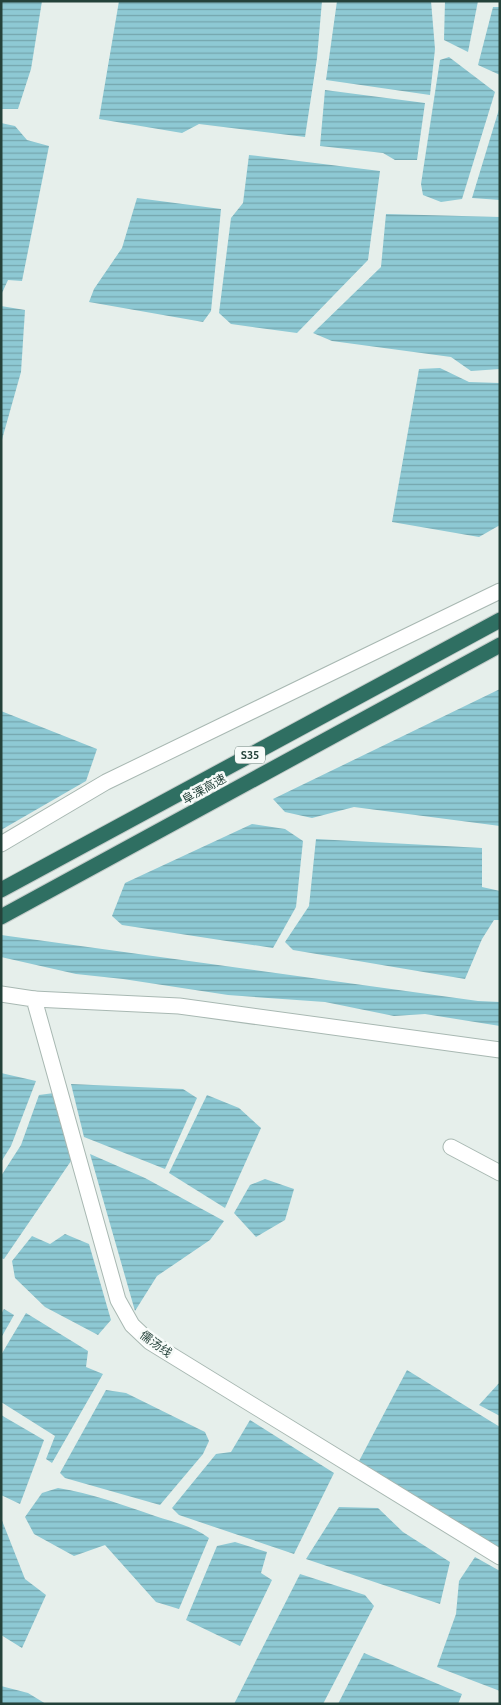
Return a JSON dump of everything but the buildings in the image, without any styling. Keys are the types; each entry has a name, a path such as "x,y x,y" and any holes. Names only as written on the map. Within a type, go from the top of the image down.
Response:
{"highway":[{"name":"阜溧高速","path":"1,890 500,620"},
{"name":"阜溧高速","path":"1,917 500,644"}],"street":[{"path":"1,844 106,782 500,591"},
{"path":"1,994 34,998 179,1006 500,1050"},
{"name":"儒汤线","path":"34,998 118,1300 132,1325 150,1342 500,1557"},
{"path":"451,1147 500,1174"}],"water":[{"path":"1,1 42,1 31,69 18,109 1,109"},
{"path":"119,1 322,1 317,58 305,137 199,124 182,133 99,119"},
{"path":"337,1 431,1 435,49 430,95 326,80"},
{"path":"445,1 478,1 468,52 444,40"},
{"path":"493,7 500,7 500,75 478,65"},
{"path":"449,57 495,92 462,199 441,202 423,195 421,184 440,60"},
{"path":"325,90 425,103 417,160 395,160 383,153 320,146"},
{"path":"500,106 500,200 472,198"},
{"path":"1,123 15,126 27,140 49,146 22,281 8,280 2,293"},
{"path":"249,155 380,171 368,260 297,333 231,324 219,313 231,218 243,203"},
{"path":"137,198 221,209 211,311 203,322 89,302 94,289 122,248"},
{"path":"386,214 500,217 500,369 471,371 451,357 332,341 313,333 381,267"},
{"path":"1,306 25,310 21,372 1,443"},
{"path":"440,368 469,382 500,383 500,525 479,537 392,522 419,369"},
{"path":"500,689 500,826 354,807 312,818 285,812 273,799"},
{"path":"1,711 97,749 86,781 1,830"},
{"path":"252,824 285,829 303,841 296,907 273,948 122,925 112,916 125,883"},
{"path":"316,839 482,848 482,887 500,891 500,920 494,920 482,939 465,979 293,950 285,942 309,906"},
{"path":"1,935 478,1001 500,1002 500,1026 425,1014 394,1016 325,1002 228,995 76,974 1,957"},
{"path":"1,1073 36,1081 11,1146 1,1162"},
{"path":"71,1084 183,1089 197,1098 165,1169 84,1137"},
{"path":"54,1093 71,1161 4,1259 1,1258 1,1176 21,1145 39,1095"},
{"path":"207,1095 239,1108 261,1128 225,1208 169,1173"},
{"path":"90,1154 145,1178 224,1221 210,1240 157,1276 135,1311"},
{"path":"265,1179 294,1189 285,1220 256,1237 234,1213 250,1185"},
{"path":"65,1234 89,1244 111,1320 98,1335 45,1307 15,1278 12,1261 32,1236 50,1244"},
{"path":"4,1309 14,1315 1,1338 1,1314"},
{"path":"26,1313 88,1351 86,1367 103,1374 52,1463 46,1459 55,1436 1,1402 1,1355"},
{"path":"407,1370 500,1427 500,1548 358,1463"},
{"path":"500,1382 500,1416 479,1405"},
{"path":"106,1390 126,1393 205,1432 209,1441 203,1454 160,1505 65,1478 60,1473"},
{"path":"1,1415 44,1440 20,1504 1,1495"},
{"path":"250,1420 334,1473 294,1554 179,1515 172,1508 216,1454 231,1452"},
{"path":"58,1488 95,1496 176,1522 190,1527 209,1538 179,1609 156,1602 105,1545 74,1556 34,1534 25,1517 42,1493"},
{"path":"339,1507 378,1508 403,1532 450,1562 440,1604 306,1559"},
{"path":"1,1518 25,1579 46,1595 22,1648 1,1635"},
{"path":"235,1542 267,1552 261,1573 272,1580 240,1646 186,1620 217,1546"},
{"path":"475,1557 500,1571 500,1691 437,1667 456,1614 459,1581"},
{"path":"300,1574 365,1595 374,1606 323,1704 234,1704"},
{"path":"364,1653 462,1694 458,1704 338,1704"},
{"path":"1,1686 28,1693 46,1704 1,1704"}]}
